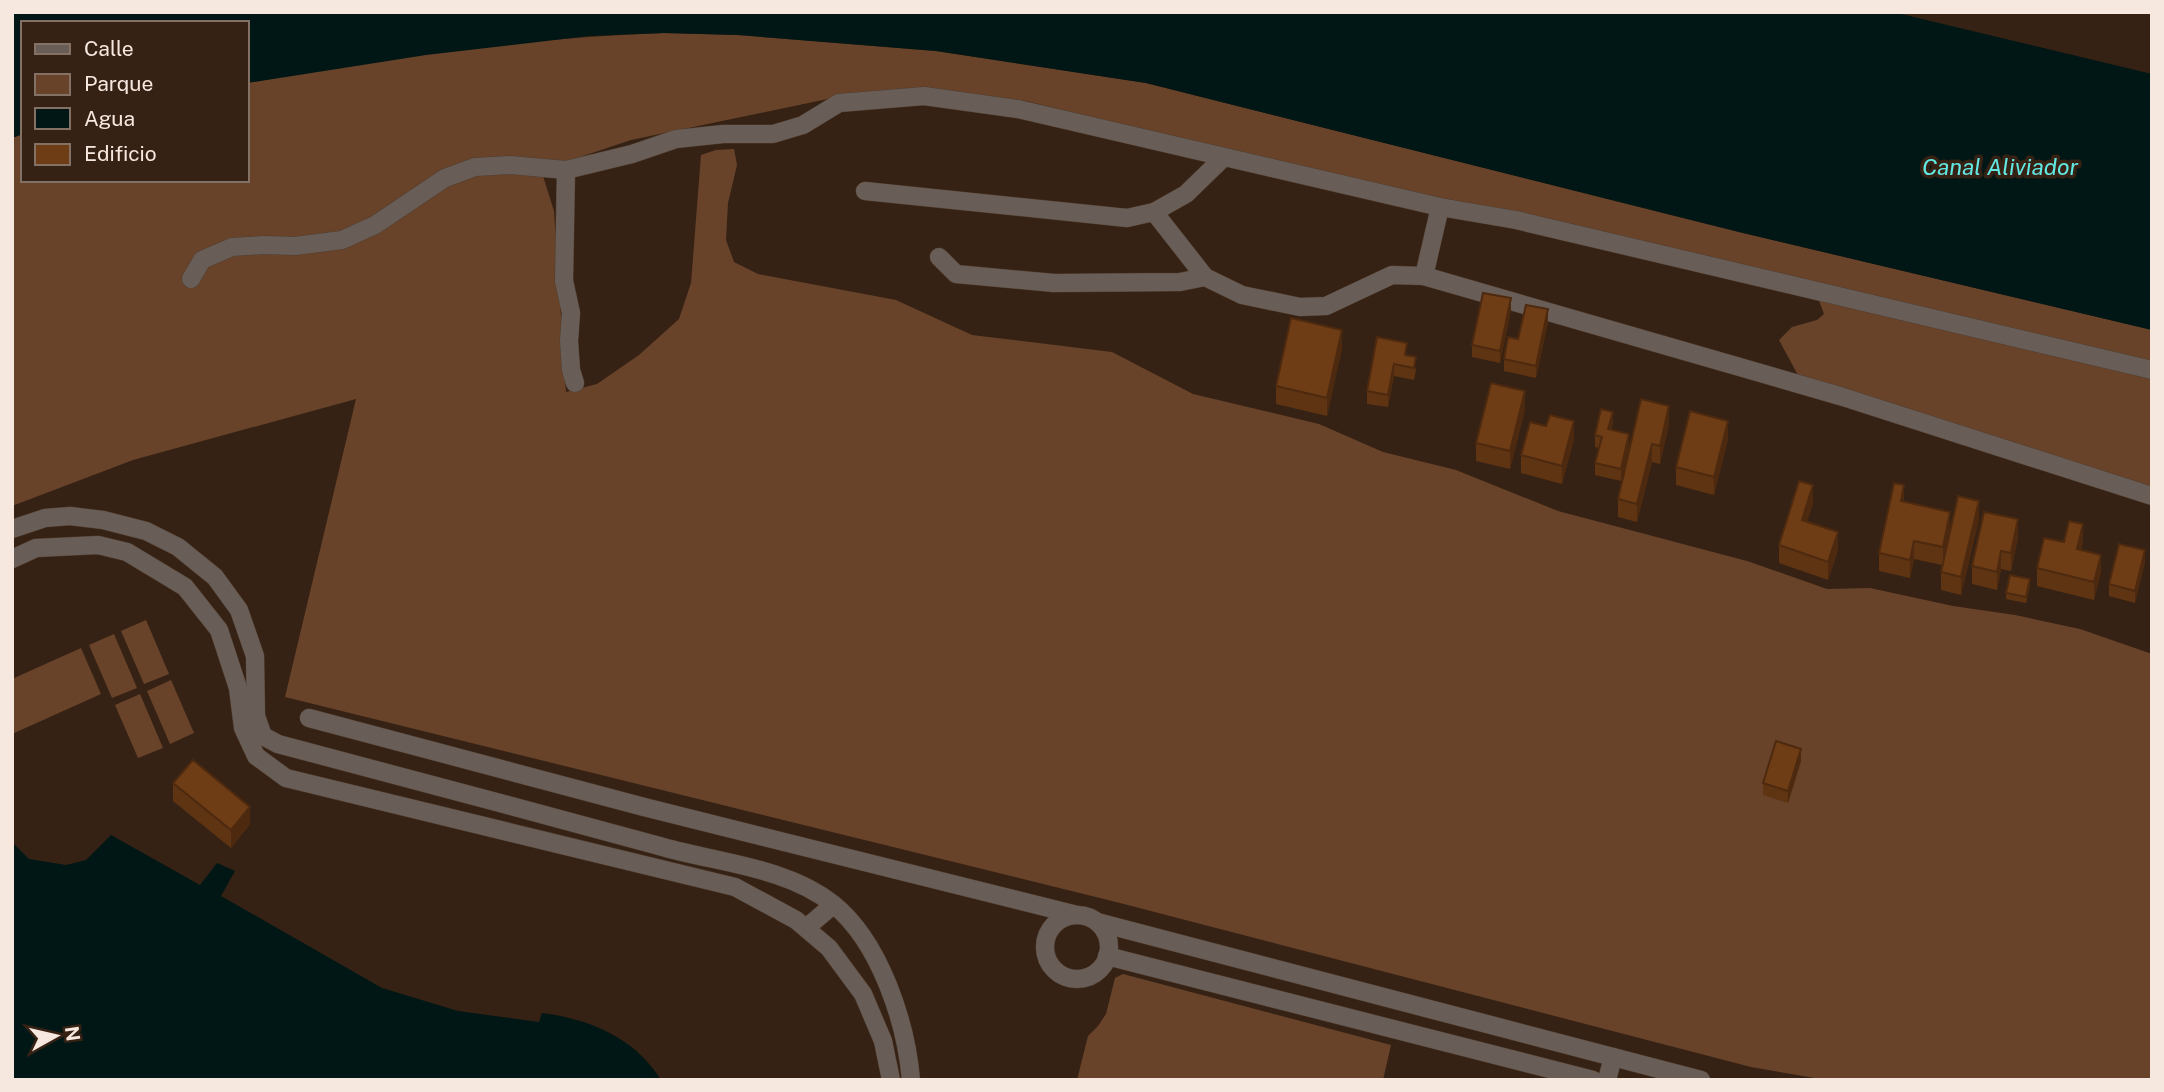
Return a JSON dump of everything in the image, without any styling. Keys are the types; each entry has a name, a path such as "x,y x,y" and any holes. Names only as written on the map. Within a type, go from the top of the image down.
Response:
{"street":[{"path":"191,279 202,260 232,247 264,244 295,246 342,240 375,225 445,178 475,167 510,165 566,170 632,155 676,139 723,134 773,134 803,125 839,103 924,96 1018,109 1440,207 1529,223 2152,370"},
{"path":"865,191 1127,218 1154,212 1186,194 1223,158"},
{"path":"566,170 564,281 571,313 569,341 571,370 575,383"},
{"path":"1423,276 1440,207"},
{"path":"1154,212 1205,277 1242,295 1300,307 1326,306 1392,275 1423,276 1840,396 2152,496"},
{"path":"939,257 956,274 1054,283 1180,282 1205,277"},
{"path":"12,529 45,518 70,516 103,520 146,531 178,547 215,577 239,610 255,656 256,716 263,736 278,744 799,883 833,905 862,936 888,985 907,1050 911,1080"},
{"path":"12,559 36,548 98,545 127,552 185,587 219,630 238,688 243,728 256,756 286,778 735,887 796,919 829,948 863,994 883,1041 891,1080"},
{"path":"309,718 643,807 1088,917 1097,922 1701,1080"},
{"path":"806,928 833,905"},
{"path":"1077,915 1057,922 1046,940 1048,962 1063,976 1083,979 1101,969 1107,956 1108,940 1097,922"},
{"path":"1107,956 1593,1080"},
{"path":"850,977 877,964"},
{"path":"1607,1080 1613,1057"}],"green space":[{"path":"664,33 738,35 936,51 1146,83 1739,232 2152,330 2152,487 1799,377 1779,340 1792,327 1817,320 1824,314 1813,285 1219,149 1026,101 922,89 837,97 631,140 553,166 543,176 554,211 566,392 597,384 639,355 679,319 691,283 701,155 716,150 734,149 737,165 728,203 726,240 734,262 758,274 896,300 972,335 1112,352 1193,394 1319,424 1383,452 1456,470 1558,511 1747,561 1827,589 1870,588 1953,606 2015,615 2080,629 2152,654 2152,1080 1826,1080 1751,1067 1120,903 285,697 356,399 133,460 12,506 12,138 21,135 21,182 248,182 248,83 455,50"},
{"path":"146,620 169,674 144,684 121,631"},
{"path":"114,634 137,688 112,698 89,645"},
{"path":"81,648 101,694 12,734 12,679"},
{"path":"171,680 194,733 170,744 147,691"},
{"path":"140,694 163,748 138,758 115,705"},
{"path":"1123,974 1391,1045 1383,1080 1077,1080 1088,1036 1106,1014 1115,978"}],"water":[{"name":"Canal Aliviador","path":"12,12 1893,12 2152,74 2152,330 1739,232 1146,83 936,51 738,35 664,33 589,36 426,55 248,83 248,21 21,21 21,135 12,138"},
{"path":"111,835 200,885 217,863 235,871 221,896 382,988 458,1011 539,1022 542,1013 577,1020 625,1042 650,1065 661,1080 12,1080 12,842 29,859 66,865 86,860"}],"building":[{"path":"1483,293 1511,298 1500,351 1472,345"},
{"path":"1526,305 1548,309 1536,366 1504,359 1508,337 1518,339"},
{"path":"1291,318 1342,330 1327,398 1276,386"},
{"path":"1377,337 1407,343 1405,355 1416,357 1414,368 1394,364 1388,395 1367,391"},
{"path":"1491,383 1525,391 1510,451 1476,443"},
{"path":"1641,399 1669,406 1660,446 1652,444 1637,504 1618,499"},
{"path":"1601,409 1613,412 1608,429 1629,434 1621,469 1595,463 1602,437 1595,435"},
{"path":"1690,411 1728,421 1714,477 1676,467"},
{"path":"1550,415 1574,421 1562,466 1521,455 1530,422 1546,426"},
{"path":"1799,481 1813,485 1802,520 1838,532 1828,562 1779,545"},
{"path":"1894,483 1904,485 1901,501 1950,512 1943,547 1914,541 1910,560 1879,553"},
{"path":"1958,496 1979,501 1961,577 1941,572"},
{"path":"1984,512 2018,519 2011,553 2001,551 1997,572 1972,566"},
{"path":"2069,521 2083,524 2077,549 2101,555 2094,582 2037,568 2044,538 2064,542"},
{"path":"2119,544 2145,550 2135,591 2109,584"},
{"path":"2010,575 2030,579 2026,597 2006,593"},
{"path":"1776,741 1801,749 1788,791 1763,783"},
{"path":"193,760 250,807 231,830 173,783"}]}
